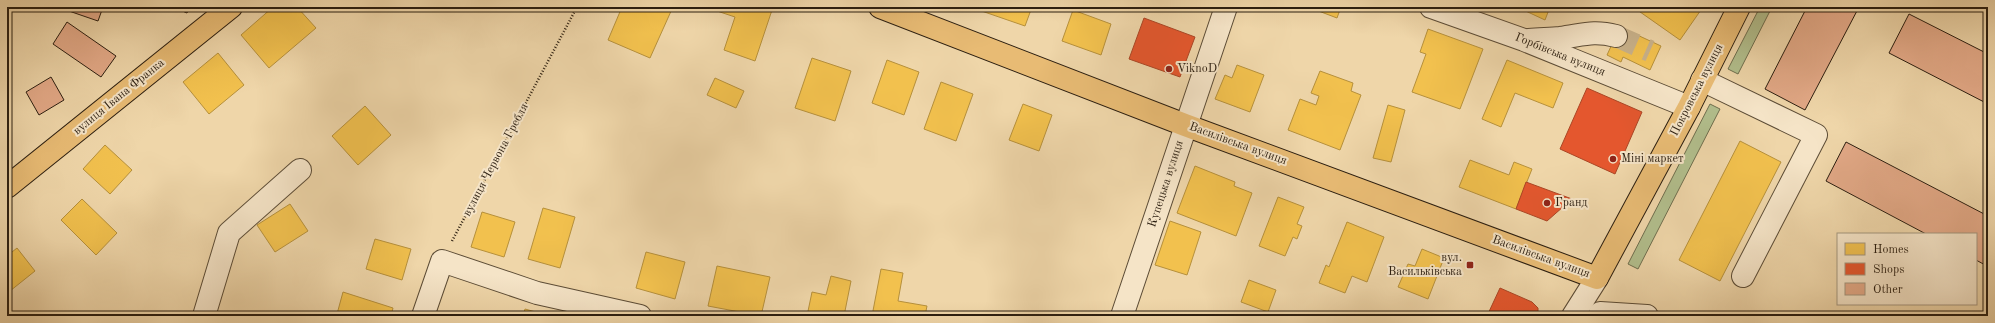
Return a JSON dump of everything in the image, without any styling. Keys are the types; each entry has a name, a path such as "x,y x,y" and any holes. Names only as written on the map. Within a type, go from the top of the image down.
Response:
{"main road":[{"name":"вулиця Івана Франка","path":"7,187 231,7"},
{"name":"Василівська вулиця","path":"880,7 1185,124 1597,278"},
{"name":"Покровська вулиця","path":"1597,278 1689,107 1739,7"}],"street":[{"name":"Купецька вулиця","path":"1122,316 1185,124 1226,7"},
{"name":"Горбівська вулиця","path":"1431,7 1524,40 1689,107"},
{"path":"1524,40 1558,38 1590,32 1601,32 1616,36"},
{"path":"1702,80 1816,135 1742,276"},
{"path":"204,316 229,233 300,170"},
{"path":"423,316 442,261 537,293 640,316"},
{"path":"1597,278 1600,314 1647,316"},
{"name":"Покровська вулиця","path":"1573,316 1597,278"}],"path":[{"name":"вулиця Червона Гребля","path":"442,261 577,7"}],"green space":[{"path":"1760,7 1772,7 1738,74 1728,69"},
{"path":"1710,104 1720,109 1638,269 1628,264"}],"building: Homes":[{"path":"273,7 297,7 316,28 269,68 241,35"},
{"path":"320,7 331,7 325,12"},
{"path":"622,7 667,7 672,9 650,58 608,40"},
{"path":"716,7 773,7 755,61 724,50 735,17 714,10"},
{"path":"970,7 1032,7 1025,26"},
{"path":"1308,7 1341,7 1337,18"},
{"path":"1517,7 1550,7 1545,20"},
{"path":"1633,7 1703,7 1680,40"},
{"path":"1073,10 1111,24 1101,55 1062,41"},
{"path":"1620,27 1661,46 1650,70 1623,57 1621,62 1607,55"},
{"path":"1428,29 1483,49 1460,109 1412,92 1426,54 1420,52"},
{"path":"218,53 244,85 209,114 183,82"},
{"path":"812,58 851,71 835,121 795,108"},
{"path":"887,60 919,72 904,115 872,103"},
{"path":"1507,60 1563,83 1553,108 1515,93 1501,127 1482,119"},
{"path":"1237,65 1264,75 1250,112 1215,99 1225,75 1232,78"},
{"path":"1320,71 1353,83 1351,91 1361,95 1340,150 1288,130 1300,99 1316,105 1319,96 1311,93"},
{"path":"715,78 744,91 736,108 707,95"},
{"path":"941,82 973,94 956,141 924,129"},
{"path":"1023,104 1052,115 1039,151 1009,140"},
{"path":"1388,105 1405,110 1391,162 1373,158"},
{"path":"365,106 391,135 358,165 332,136"},
{"path":"1740,141 1781,162 1720,281 1679,260"},
{"path":"105,145 132,170 110,194 83,169"},
{"path":"1470,160 1509,175 1514,162 1532,169 1516,209 1459,187"},
{"path":"1195,166 1235,182 1234,186 1252,193 1236,236 1177,213"},
{"path":"1278,197 1304,207 1297,224 1302,226 1297,239 1293,237 1285,256 1259,246"},
{"path":"82,199 117,233 96,255 61,220"},
{"path":"290,204 308,231 275,252 257,225"},
{"path":"543,208 575,217 560,268 528,259"},
{"path":"482,212 515,222 504,257 471,247"},
{"path":"1170,221 1201,232 1187,275 1155,265"},
{"path":"1347,222 1384,237 1367,282 1352,276 1345,293 1319,283 1326,265 1329,267"},
{"path":"375,239 411,249 402,280 366,269"},
{"path":"17,248 35,271 10,291 7,287 7,256"},
{"path":"1422,249 1444,258 1428,299 1398,287 1408,264 1415,266"},
{"path":"646,252 685,262 675,299 636,288"},
{"path":"717,266 770,277 761,316 708,306"},
{"path":"881,269 903,273 898,301 927,306 925,316 872,316"},
{"path":"831,276 851,281 844,316 807,316 812,292 826,295"},
{"path":"1249,280 1276,290 1268,312 1241,302"},
{"path":"343,292 393,308 391,316 344,316 337,314"},
{"path":"525,309 550,316 523,316"},
{"path":"433,312 449,316 432,316"}],"building: Shops":[{"path":"1144,18 1195,37 1180,77 1129,59"},
{"path":"1587,88 1642,112 1615,174 1560,149"},
{"path":"1526,182 1572,199 1547,221 1516,209"},
{"path":"1500,288 1532,302 1538,308 1538,316 1487,316"}],"building: Other":[{"path":"67,7 103,7 98,21 66,10"},
{"path":"173,7 190,7 187,13"},
{"path":"1807,7 1859,7 1805,110 1765,89"},
{"path":"1909,14 1988,54 1988,104 1889,53"},
{"path":"67,22 116,56 101,77 53,44"},
{"path":"51,77 64,100 39,115 26,92"},
{"path":"1846,142 1988,216 1987,266 1977,261 1977,233 1924,233 1826,181"}],"tunnel":[{"path":"1616,36 1650,51"}],"place":[{"name":"ViknoD","path":"1169,69"},
{"name":"Міні маркет","path":"1613,159"},
{"name":"Гранд","path":"1547,203"},
{"name":"вул. Васильківська","path":"1470,265"}]}
